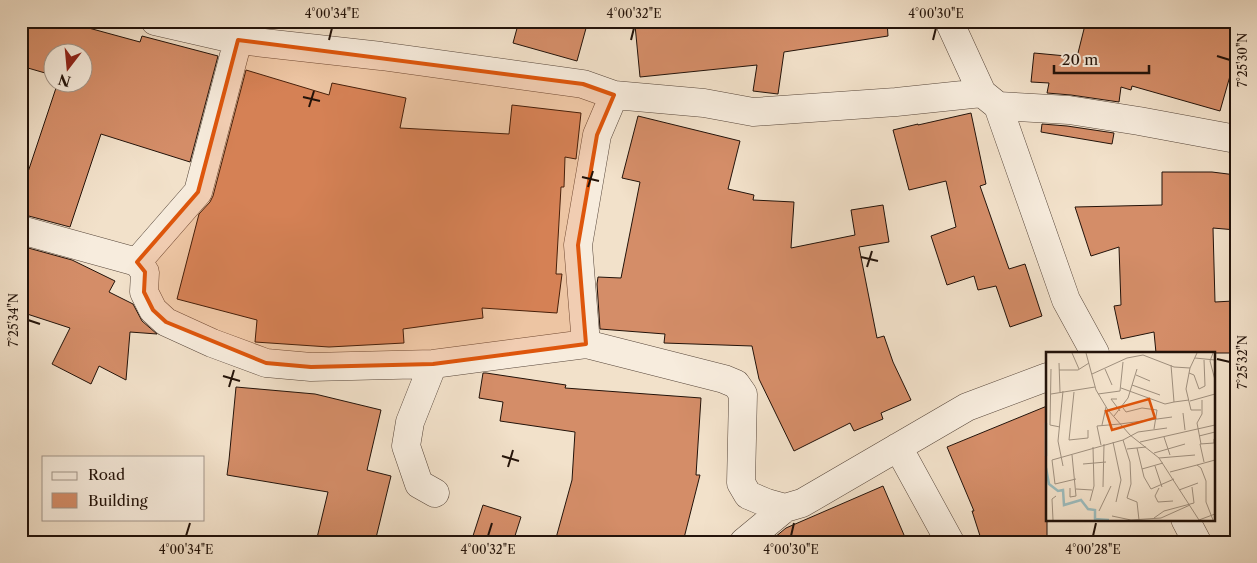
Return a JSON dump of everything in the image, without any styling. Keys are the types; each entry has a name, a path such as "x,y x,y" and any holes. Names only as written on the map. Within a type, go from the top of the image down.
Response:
{"street":[{"path":"154,21 238,40 391,58 583,84 614,95 704,103 753,112 896,102 990,99 1138,121 1236,139"},
{"path":"949,21 990,99 1066,300 1094,352"},
{"path":"137,262 198,192 238,40"},
{"path":"586,344 578,245 597,135 614,95"},
{"path":"21,230 137,262 145,272 144,292 153,310 166,322 212,343 266,363 311,367 433,364 586,344 724,379 736,384 742,394 741,483 748,495 785,508"},
{"path":"433,364 410,422 406,446 419,484 435,493"},
{"path":"744,542 785,508 802,503 967,407 1046,377"},
{"path":"898,447 950,542"},
{"path":"1186,520 1197,542"}],"highlighted area":[{"path":"238,40 583,84 614,95 597,135 578,245 586,344 433,364 311,367 266,363 166,322 153,310 144,292 145,272 137,262 198,192"}],"building":[{"path":"21,21 63,21 140,42 142,36 218,56 190,162 101,134 70,227 21,215 21,193 55,92 92,92 92,42 42,42 42,72 21,66"},
{"path":"519,21 588,21 577,61 513,43"},
{"path":"675,21 887,21 888,36 784,52 778,94 753,91 757,65 640,77 635,25"},
{"path":"1086,21 1236,21 1236,55 1220,111 1132,86 1131,90 1121,87 1119,102 1047,93 1049,83 1031,82 1034,53 1077,57"},
{"path":"246,70 329,95 332,83 406,98 400,128 509,134 512,105 581,113 576,159 565,157 564,187 561,187 556,274 562,274 557,313 482,308 483,318 403,329 404,343 329,347 255,342 257,320 177,299 199,214 213,196"},
{"path":"971,113 986,184 980,186 1009,269 1025,264 1042,316 1010,327 996,286 978,290 974,276 947,285 931,236 956,227 946,181 909,190 893,130"},
{"path":"638,116 740,141 728,189 754,195 753,200 794,202 791,248 855,235 851,210 883,205 889,242 859,247 877,338 884,336 893,362 911,400 881,413 883,419 854,431 850,423 794,451 759,379 752,346 664,343 665,334 600,329 598,277 621,278 640,182 622,178"},
{"path":"1042,124 1114,133 1112,144 1041,132"},
{"path":"1162,172 1212,172 1236,175 1236,230 1213,228 1215,302 1233,301 1236,353 1156,352 1154,332 1121,339 1114,306 1121,305 1119,247 1091,256 1075,207 1162,205"},
{"path":"21,246 72,260 115,281 109,292 133,304 142,321 157,334 130,332 126,380 99,366 91,384 52,364 70,328 21,312"},
{"path":"483,373 566,385 565,388 701,398 696,475 700,475 683,542 569,542 556,538 572,480 575,432 500,421 503,402 479,398"},
{"path":"236,387 315,394 381,410 367,470 391,476 375,542 316,542 328,492 227,475"},
{"path":"1046,406 1047,542 982,542 972,511 974,511 947,447"},
{"path":"883,486 907,542 769,542 786,528"},
{"path":"483,505 521,517 513,542 471,542"}]}
